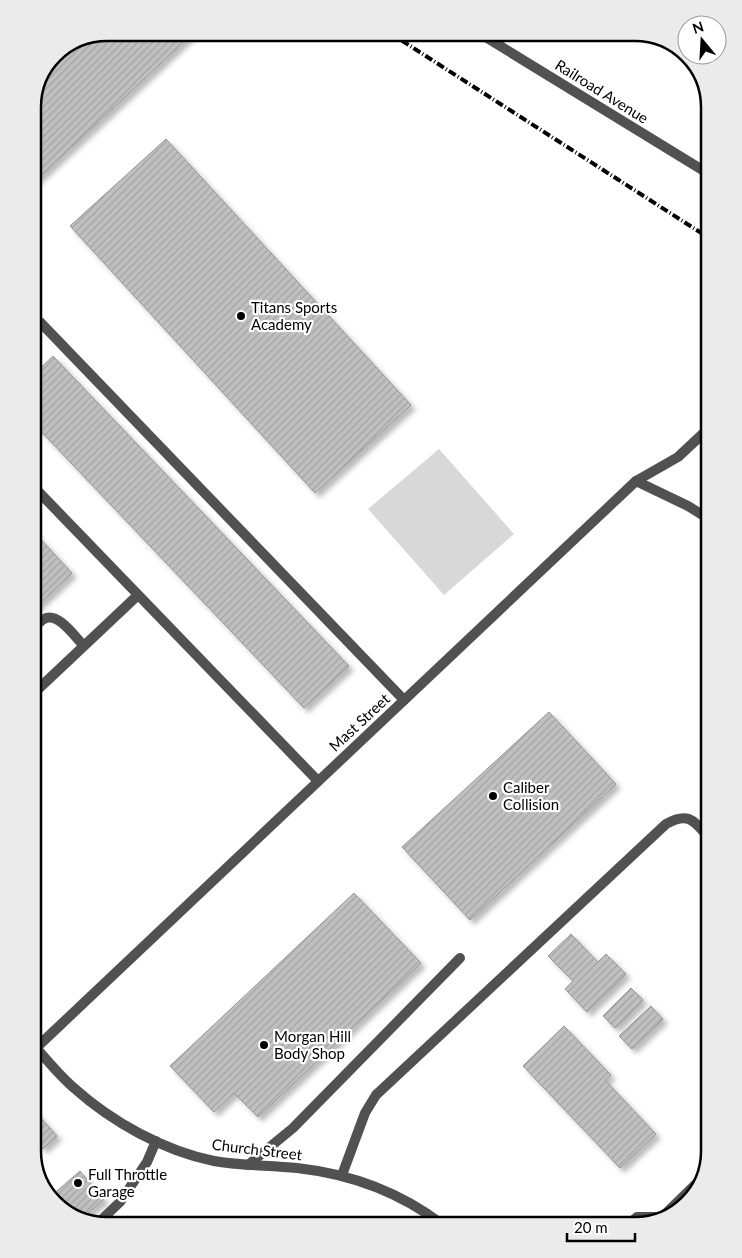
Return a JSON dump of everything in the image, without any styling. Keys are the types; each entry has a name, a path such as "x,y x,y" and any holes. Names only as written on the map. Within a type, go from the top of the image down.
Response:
{"street":[{"name":"Railroad Avenue","path":"492,41 701,169"},
{"path":"41,323 404,700"},
{"name":"Mast Street","path":"41,1040 636,481 678,457 701,436"},
{"path":"636,481 701,514"},
{"path":"41,494 318,781"},
{"path":"41,686 138,595"},
{"path":"41,622 45,618 52,617 58,619 84,646"},
{"path":"342,1175 365,1113 376,1095 666,824 675,819 686,818 694,822 701,829"},
{"path":"248,1166 293,1128 460,958"},
{"name":"Church Street","path":"41,1054 73,1088 102,1110 133,1130 172,1149 212,1160 248,1166 298,1168 342,1175 397,1195 432,1217"},
{"path":"104,1217 120,1202 147,1162 156,1141"}],"shaded area":[{"path":"439,449 514,534 444,595 368,509"}],"building":[{"path":"107,41 184,41 41,176 41,103 43,90 55,67 64,58 82,46"},
{"name":"Titans Sports Academy","path":"166,139 411,405 315,493 70,226"},
{"path":"53,356 349,666 304,708 41,431 41,367"},
{"path":"41,540 72,573 41,602"},
{"path":"549,712 616,784 470,920 402,847"},
{"path":"354,893 421,963 258,1117 234,1093 214,1112 170,1066"},
{"path":"571,934 598,962 606,954 626,974 587,1012 565,989 573,981 548,956"},
{"path":"631,988 643,1000 615,1028 603,1016"},
{"path":"651,1006 663,1019 632,1049 619,1036"},
{"path":"564,1026 611,1075 605,1080 656,1134 620,1168 523,1066"},
{"path":"41,1118 57,1136 43,1149 41,1146"},
{"name":"Full Throttle Garage","path":"80,1171 104,1199 87,1213 71,1206 56,1192"}],"railway":[{"path":"402,41 701,233"}],"place":[{"name":"Titans Sports Academy","path":"241,316"},
{"name":"Caliber Collision","path":"493,796"},
{"name":"Morgan Hill Body Shop","path":"264,1045"},
{"name":"Full Throttle Garage","path":"78,1183"}]}
